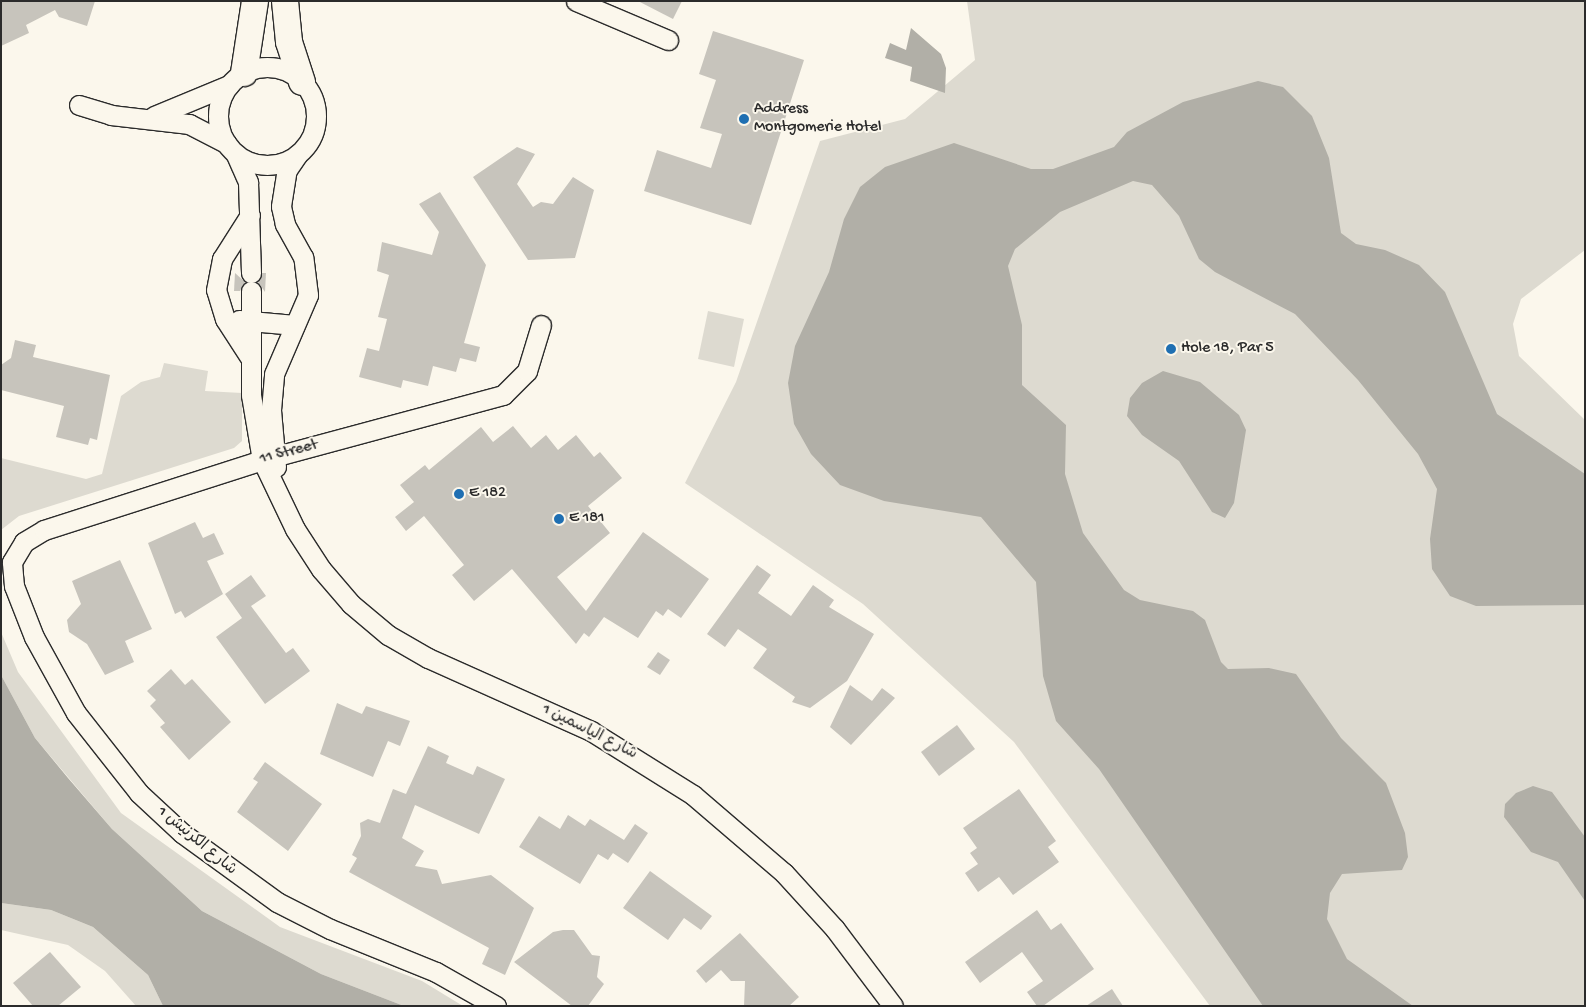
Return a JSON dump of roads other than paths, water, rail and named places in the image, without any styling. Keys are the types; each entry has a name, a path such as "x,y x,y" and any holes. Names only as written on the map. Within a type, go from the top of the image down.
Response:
{"street":[{"path":"255,1 236,79 218,113 231,149 248,182 251,282 249,356 253,415 269,459"},
{"path":"269,459 271,392 279,357 308,295 308,275 281,206 285,179 316,123 312,96 302,82 289,42 285,1"},
{"path":"576,1 668,40"},
{"path":"148,118 190,104 236,79 275,68 302,82"},
{"path":"79,105 111,115 189,124 231,149 267,165 298,155"},
{"path":"249,356 225,319 219,305 217,274 250,215"},
{"path":"225,319 295,325"},
{"name":"11 Street","path":"12,562 24,542 44,530 269,459 503,395 527,371 541,325"},
{"name":"شارع الياسمين 1","path":"269,459 277,486 310,553 352,604 388,634 428,658 591,731 693,795 784,873 835,929 893,1006"},
{"name":"شارع الكرنيش 1","path":"12,562 14,586 34,637 76,713 139,793 182,833 277,902 436,972 496,1006"}],"place":[{"name":"Address Montgomerie Hotel","path":"744,119"},
{"name":"Hole 18, Par 5","path":"1171,349"},
{"name":"E 182","path":"459,494"},
{"name":"E 181","path":"559,519"}]}
